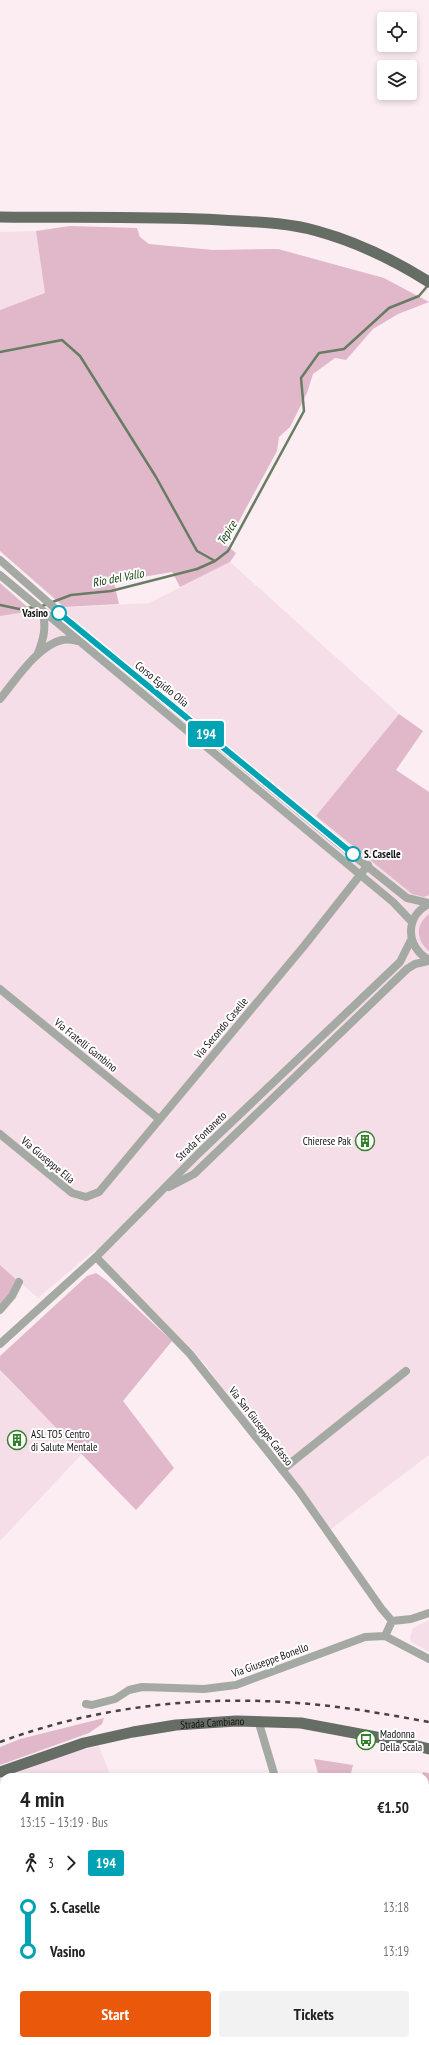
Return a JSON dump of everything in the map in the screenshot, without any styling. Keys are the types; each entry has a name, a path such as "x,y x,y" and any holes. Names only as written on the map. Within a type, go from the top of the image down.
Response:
{"main road":[{"path":"0,217 190,218 288,226 316,231 387,257 429,282"},
{"name":"Strada Cambiano","path":"0,1772 84,1743 132,1732 176,1725 258,1720 301,1722 429,1749"}],"street":[{"name":"Corso Egidio Olia","path":"0,560 39,595 334,840 407,898 429,904"},
{"name":"Corso Egidio Olia","path":"0,575 25,598 260,790 393,902 412,922"},
{"path":"38,654 44,638 46,626 43,612"},
{"path":"0,699 38,654 63,640 78,641"},
{"name":"Via Secondo Caselle","path":"86,1197 99,1192 294,958 368,866"},
{"path":"412,922 416,914 429,904"},
{"name":"Strada Fontaneto","path":"0,1344 96,1257 163,1190 400,962 411,940 412,922"},
{"path":"411,940 421,956 429,960"},
{"path":"163,1190 194,1174 407,969 416,964 429,960"},
{"name":"Via Fratelli Gambino","path":"0,989 159,1119"},
{"name":"Via Giuseppe Elia","path":"0,1134 72,1194 86,1197"},
{"name":"Via San Giuseppe Cafasso","path":"96,1257 190,1354 282,1470 381,1608 392,1621"},
{"path":"0,1310 12,1296 19,1282"},
{"path":"282,1470 406,1371"},
{"path":"429,1613 412,1619 392,1621 385,1636 429,1659"},
{"name":"Via Giuseppe Bonello","path":"86,1704 92,1705 115,1699 129,1690 142,1686 190,1689 216,1688 236,1685 365,1637 385,1636"},
{"path":"258,1720 274,1773"}],"shaded area":[{"path":"70,226 137,228 140,237 149,244 213,250 278,249 384,278 429,302 398,314 373,329 346,360 335,358 313,374 307,393 290,427 279,437 277,451 226,545 236,553 230,562 180,587 172,572 114,582 119,604 64,607 0,551 0,310 45,293 36,231"},
{"path":"36,231 45,293 0,310 0,232"},
{"path":"230,562 399,714 323,810 429,889 429,1455 327,1532 205,1364 95,1250 38,1298 0,1265 0,616 18,612 71,607 149,603"},
{"path":"0,583 32,611 0,616"},
{"path":"399,714 423,731 396,770 429,792 429,895 424,897 412,894 316,816"},
{"path":"429,914 429,951 422,942 419,928 424,918"},
{"path":"0,1265 17,1280 14,1288 0,1306"},
{"path":"96,1273 106,1280 172,1341 123,1401 174,1468 136,1510 0,1370 0,1356 87,1276"},
{"path":"0,1371 82,1454 0,1541"},
{"path":"429,1620 429,1652 411,1642 410,1637 413,1628"},
{"path":"104,1718 102,1724 89,1733 0,1765 0,1747 20,1739"},
{"path":"99,1746 109,1773 17,1773 66,1754"},
{"path":"314,1759 353,1765 351,1773 318,1773"}],"waterway":[{"name":"Tepice","path":"0,352 62,340 80,356 156,477 197,551 215,561 228,551 304,411 301,378 319,353 344,349 389,308 419,296 429,284"},
{"name":"Rio del Vallo","path":"42,606 71,595 111,591 197,569 215,561"},
{"name":"Rio del Vallo","path":"0,605 19,609 35,607"}],"railway":[{"path":"0,1742 72,1720 109,1712 147,1706 222,1701 260,1701 314,1704 429,1722"}],"bus line":[{"name":"194","path":"59,613 334,840 353,854"}],"place":[{"name":"Vasino","path":"59,613"},
{"name":"S. Caselle","path":"353,854"},
{"name":"Chierese Pak","path":"365,1141"},
{"name":"ASL TO5 Centro di Salute Mentale","path":"17,1440"},
{"name":"Madonna Della Scala","path":"366,1740"}]}
